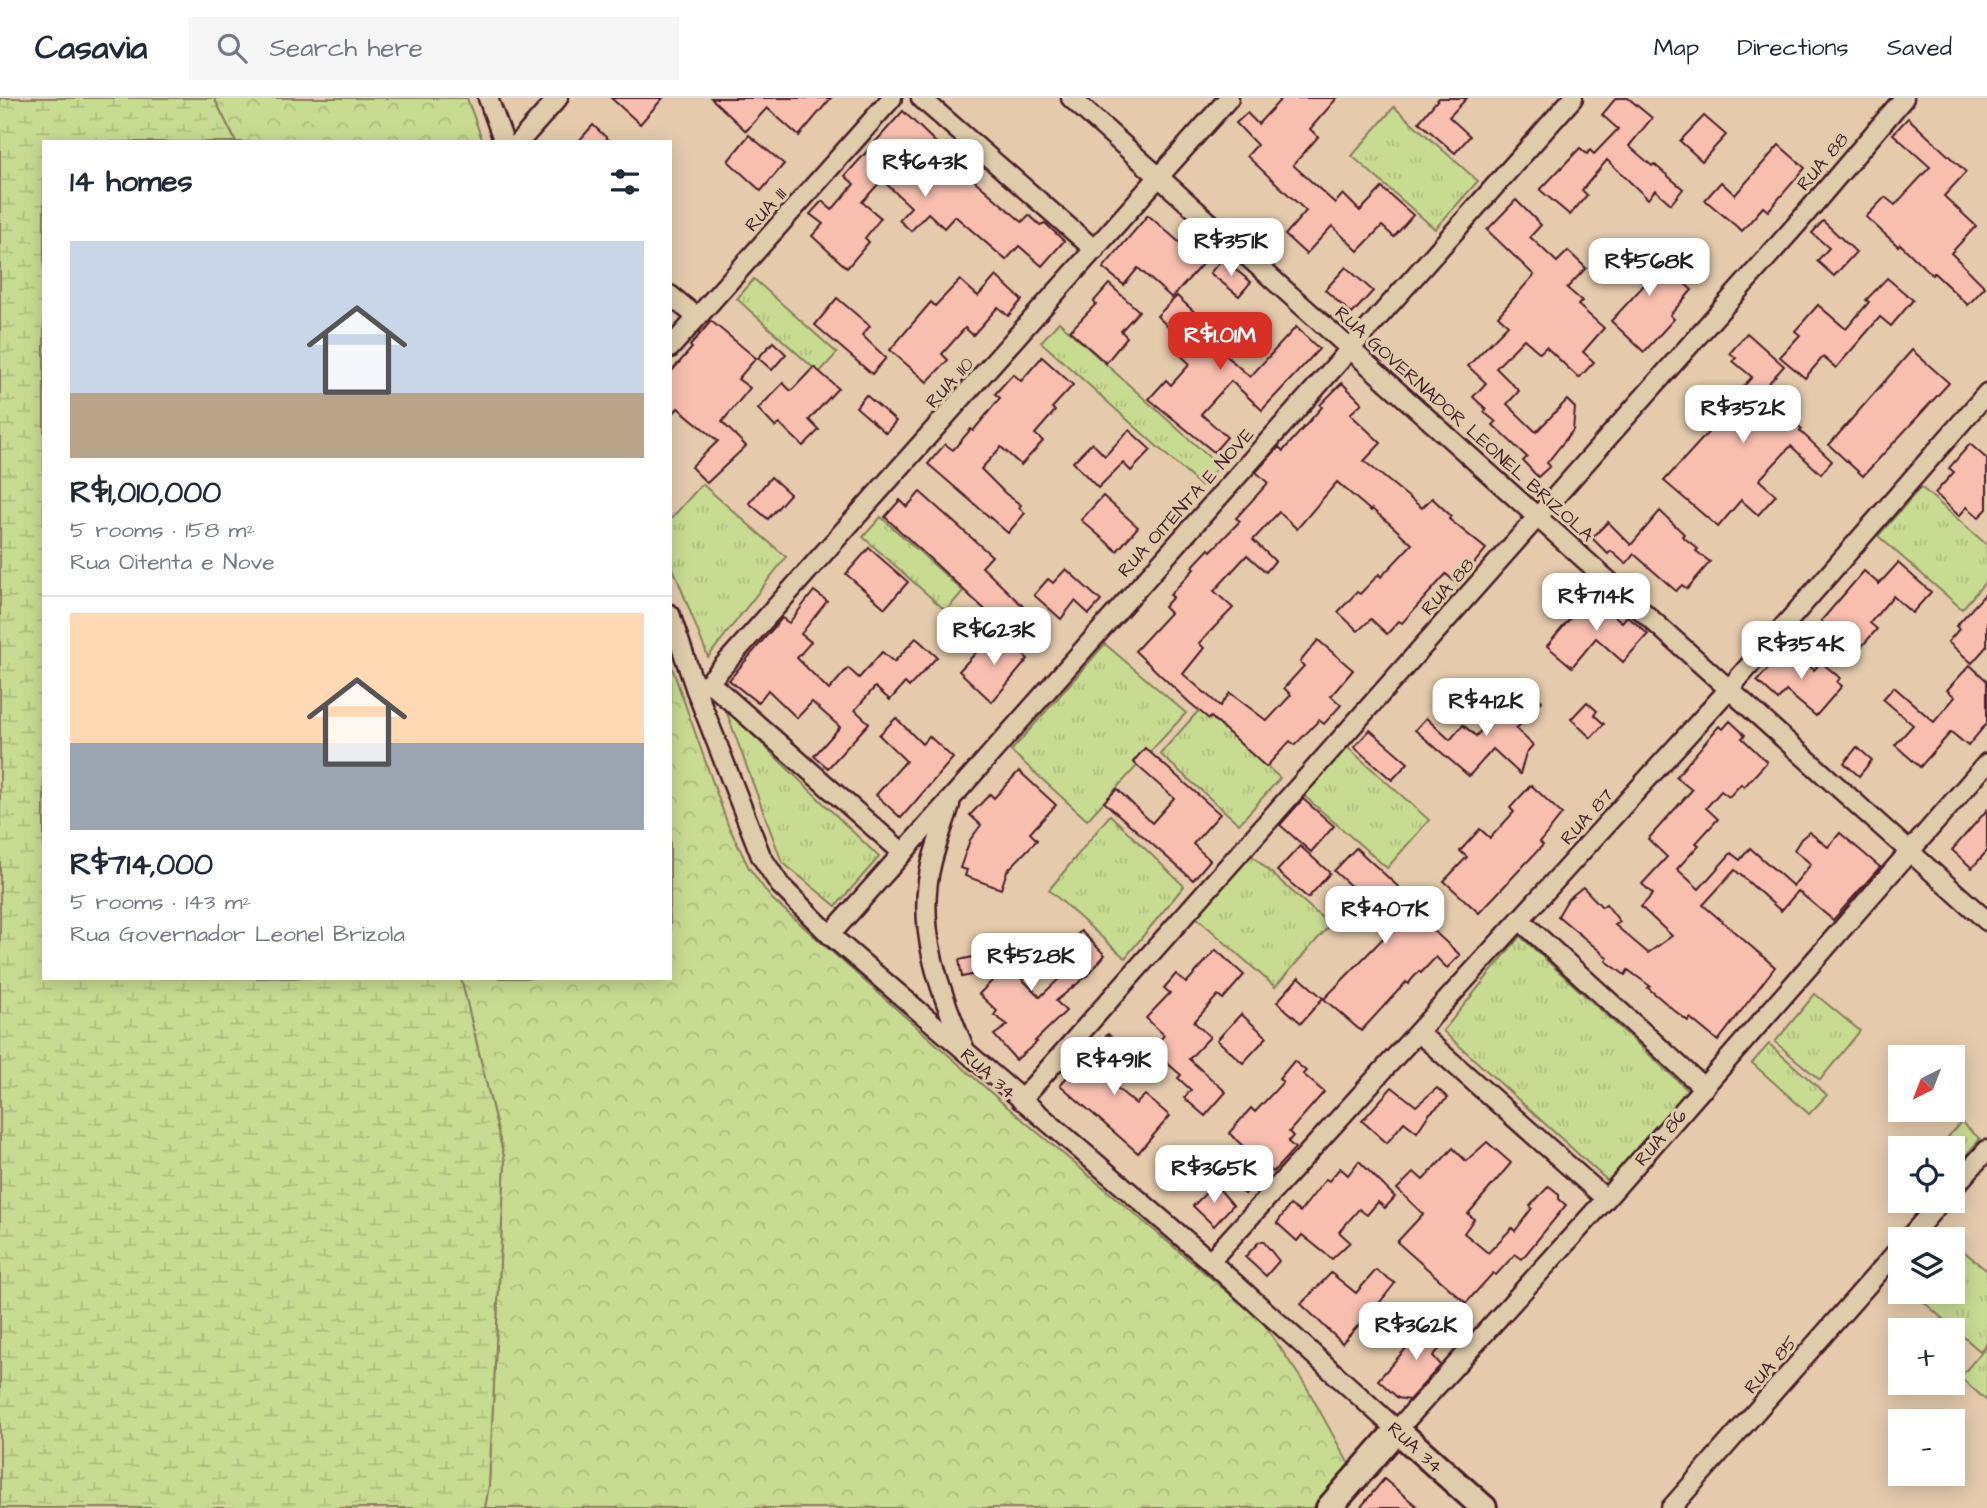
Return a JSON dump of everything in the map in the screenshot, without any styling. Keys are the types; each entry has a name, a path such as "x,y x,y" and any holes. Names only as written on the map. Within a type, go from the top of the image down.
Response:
{"street":[{"path":"488,98 503,140"},
{"path":"521,140 558,98"},
{"name":"RUA 111","path":"672,346 892,98"},
{"path":"921,98 1095,250"},
{"name":"RUA GOVERNADOR LEONEL BRIZOLA","path":"1071,98 1987,921"},
{"name":"RUA 110","path":"702,686 1229,98"},
{"name":"RUA OITENTA E NOVE","path":"830,935 1573,98"},
{"name":"RUA 88","path":"1021,1100 1797,224 1904,98"},
{"path":"672,297 697,317"},
{"name":"RUA 87","path":"1210,1261 1729,689 1987,393"},
{"name":"RUA 34","path":"672,618 702,686 761,856 780,885 830,935 1210,1261 1484,1508"},
{"path":"702,686 903,853"},
{"name":"RUA 86","path":"1329,1508 1704,1088 1987,762"},
{"path":"953,795 931,864 926,904 929,946 936,976 965,1051"},
{"path":"1520,920 1704,1088"},
{"path":"1419,1033 1606,1199"},
{"path":"1965,1175 1987,1150"},
{"path":"1918,1227 1931,1213"},
{"name":"RUA 85","path":"1671,1508 1888,1262"}],"green space":[{"path":"0,98 214,98 235,140 42,140 42,980 461,980 505,1161 489,1485 485,1508 0,1508"},
{"path":"214,98 467,98 482,140 235,140"},
{"path":"1394,107 1478,181 1435,229 1352,156"},
{"path":"754,279 837,353 819,373 737,299"},
{"path":"1059,322 1219,466 1201,486 1041,342"},
{"path":"702,484 786,557 708,657 672,565 672,518"},
{"path":"1921,487 1987,545 1987,580 1962,609 1878,536"},
{"path":"881,517 963,591 946,611 863,537"},
{"path":"1105,644 1186,713 1087,820 1011,751"},
{"path":"672,668 728,825 749,868 771,898 1005,1105 1262,1321 1306,1386 1350,1466 1313,1508 485,1508 489,1485 505,1161 461,980 672,980"},
{"path":"725,708 879,857 836,906 782,862"},
{"path":"1201,708 1280,778 1239,824 1160,754"},
{"path":"1346,746 1429,820 1387,868 1303,795"},
{"path":"1110,815 1184,886 1125,958 1049,890"},
{"path":"1250,854 1330,925 1275,987 1195,916"},
{"path":"1520,936 1690,1092 1609,1182 1443,1031"},
{"path":"1815,994 1860,1031 1820,1080 1775,1042"},
{"path":"1769,1044 1827,1095 1809,1114 1752,1063"},
{"path":"1961,1122 1980,1139 1965,1156 1965,1136 1949,1136"},
{"path":"1965,1252 1987,1271 1987,1343 1980,1351 1965,1338 1965,1318 1942,1318 1926,1304 1965,1304"},
{"path":"1987,1346 1987,1401 1965,1381 1965,1371"}],"building":[{"path":"611,98 663,98 640,124"},
{"path":"711,98 831,98 799,136 767,108 746,131"},
{"path":"1282,98 1337,98 1310,129 1318,137 1293,165 1335,203 1343,194 1360,211 1382,188 1413,215 1394,237 1382,226 1358,251 1332,226 1306,254 1285,235 1306,211 1247,156 1257,145 1236,123 1247,113 1258,124"},
{"path":"1439,98 1467,98 1449,117 1470,136 1455,153 1419,122"},
{"path":"1616,98 1628,98 1652,118 1629,146 1683,189 1671,204 1655,190 1648,199 1607,160 1582,190 1587,195 1570,215 1540,190 1580,148 1587,154 1590,150 1594,154 1618,129 1602,115"},
{"path":"903,111 970,172 968,175 1022,222 1029,215 1040,225 1045,223 1064,241 1042,266 1019,246 1006,260 955,216 944,228 928,213 911,231 899,220 911,207 882,180 862,202 881,218 865,238 869,242 847,268 812,236 823,224 810,214 822,201 832,210 854,184 845,176"},
{"path":"1704,116 1726,135 1702,161 1680,141"},
{"path":"1908,118 1966,172 1944,196 1976,226 1951,253 1985,287 1968,305 1866,217 1885,197 1895,205 1930,167 1893,134"},
{"path":"593,125 609,140 580,140"},
{"path":"749,135 784,164 761,191 728,161"},
{"path":"1779,145 1805,168 1768,211 1763,207 1742,231 1705,200 1721,182 1735,195"},
{"path":"1516,200 1541,225 1530,237 1557,262 1568,251 1586,268 1567,288 1582,301 1578,305 1604,328 1583,352 1594,362 1579,378 1546,347 1540,353 1524,339 1496,368 1519,391 1507,404 1536,432 1567,400 1575,408 1573,430 1547,463 1550,466 1538,477 1523,461 1527,457 1493,425 1496,422 1473,397 1486,383 1468,366 1508,325 1498,316 1534,275 1487,230"},
{"path":"1148,215 1203,263 1172,298 1138,268 1124,285 1103,268"},
{"path":"1823,221 1856,252 1834,276 1817,261 1829,248 1812,233"},
{"path":"1636,240 1692,290 1670,315 1674,319 1644,352 1611,321 1645,284 1618,260"},
{"path":"1222,259 1251,282 1239,296 1210,273"},
{"path":"1346,267 1373,291 1352,314 1325,290"},
{"path":"996,276 1022,300 1008,316 998,307 973,335 965,328 942,354 948,360 927,382 890,350 931,302 935,306 960,280 978,296"},
{"path":"1887,278 1913,300 1891,326 1880,317 1836,368 1823,357 1805,378 1780,357 1800,335 1795,331 1818,305 1846,329 1869,302 1866,300"},
{"path":"1109,284 1139,311 1121,331 1127,337 1106,363 1070,331 1096,304 1094,301"},
{"path":"1177,296 1201,318 1206,315 1221,330 1210,341 1250,377 1296,327 1319,349 1262,410 1231,381 1201,414 1227,437 1214,452 1149,399 1166,380 1171,385 1190,364 1175,350 1183,341 1157,316"},
{"path":"837,298 870,326 862,335 886,358 872,374 815,325"},
{"path":"711,321 756,358 738,379 750,388 722,422 746,446 707,483 691,467 718,441 678,408 672,415 672,371 692,348 690,346"},
{"path":"1747,333 1784,366 1760,393 1802,429 1800,431 1832,461 1821,474 1791,446 1759,480 1776,495 1758,515 1741,500 1718,527 1664,481 1735,403 1731,400 1752,377 1733,361 1736,358 1730,353"},
{"path":"773,342 786,354 772,370 758,358"},
{"path":"1912,350 1949,383 1863,476 1829,445"},
{"path":"1042,357 1073,385 1052,408 1055,411 1035,434 1043,441 1021,465 1001,447 981,469 1021,505 1019,508 1025,513 1008,533 928,464 945,444 953,450 971,429 973,431 1000,398 995,394 1013,374 1021,381"},
{"path":"814,367 838,388 809,420 819,430 803,446 780,424 775,427 758,409 783,383 791,391"},
{"path":"1342,383 1362,403 1350,414 1381,443 1364,461 1422,508 1432,498 1451,516 1449,519 1486,549 1457,584 1446,574 1402,623 1399,621 1387,634 1371,619 1358,631 1338,612 1379,574 1381,577 1412,544 1337,482 1297,529 1279,512 1253,540 1275,561 1266,572 1247,555 1214,591 1233,608 1199,643 1204,648 1183,674 1220,706 1230,693 1267,721 1291,695 1284,688 1304,666 1300,662 1318,640 1353,670 1331,696 1341,705 1324,724 1319,720 1295,745 1290,741 1266,767 1211,717 1209,719 1190,703 1135,651 1170,613 1164,607 1173,597 1170,595 1194,569 1192,567 1240,521 1236,518 1268,483 1256,472 1279,447 1283,451 1322,407 1320,405"},
{"path":"866,395 896,421 886,433 856,407"},
{"path":"1129,430 1151,450 1131,471 1123,463 1098,488 1073,462 1092,443 1105,456"},
{"path":"1970,444 1987,459 1987,509 1979,517 1967,507 1959,516 1935,493 1954,472 1949,468"},
{"path":"771,477 790,494 768,519 749,503"},
{"path":"920,492 992,556 982,567 1028,611 1008,631 885,517 900,500 907,507"},
{"path":"1103,496 1138,527 1117,551 1081,520"},
{"path":"1660,511 1684,534 1682,536 1698,549 1696,551 1710,562 1687,589 1682,585 1676,591 1634,554 1626,564 1611,551 1608,554 1592,538 1608,522 1631,545"},
{"path":"869,548 908,582 885,608 846,574"},
{"path":"1898,563 1931,592 1912,613 1893,596 1870,623 1877,629 1856,653 1821,621 1864,571 1879,584"},
{"path":"1066,569 1101,601 1089,614 1075,601 1061,619 1034,595 1048,579 1053,583"},
{"path":"814,591 827,601 801,634 811,642 797,658 829,690 848,668 859,678 882,652 894,662 916,638 937,657 909,687 905,683 890,700 875,687 855,710 869,723 828,768 814,756 840,727 812,702 797,718 768,690 758,703 729,680 782,618 789,623"},
{"path":"1987,592 1987,646 1972,663 1948,642 1959,629 1956,626"},
{"path":"1590,595 1622,622 1627,616 1648,634 1623,662 1596,638 1572,667 1547,646"},
{"path":"1002,634 1028,659 992,702 959,671 981,647 986,652"},
{"path":"1788,647 1814,670 1821,662 1840,678 1837,682 1842,686 1816,716 1786,691 1778,700 1757,681"},
{"path":"1970,665 1987,681 1987,723 1968,746 1951,732 1920,767 1895,745 1913,725 1883,699 1894,687 1934,722 1955,697 1947,690"},
{"path":"1530,690 1542,701 1516,729 1533,745 1526,753 1520,774 1493,749 1469,776 1415,730 1426,718 1450,740 1463,725 1476,736 1499,711 1505,716"},
{"path":"1587,702 1597,711 1594,715 1604,724 1591,738 1571,719"},
{"path":"896,718 922,744 929,736 953,758 901,818 876,795 906,761 879,735"},
{"path":"1730,721 1745,735 1742,738 1767,762 1744,787 1741,784 1729,797 1721,791 1706,808 1718,819 1677,869 1699,889 1731,853 1740,860 1750,848 1793,886 1811,864 1794,850 1809,832 1828,847 1840,833 1880,867 1833,920 1798,891 1781,911 1735,870 1703,905 1775,967 1718,1041 1690,1018 1688,1021 1675,1011 1648,988 1650,986 1628,970 1625,975 1606,961 1608,958 1558,916 1568,899 1583,887 1602,907 1606,904 1620,922 1615,925 1648,953 1672,936 1641,907 1653,894 1642,884 1667,857 1648,839 1692,790 1676,777 1719,726 1723,729"},
{"path":"1370,730 1408,763 1392,780 1354,747"},
{"path":"1857,747 1872,760 1859,776 1844,763"},
{"path":"1145,748 1220,814 1193,844 1210,860 1193,880 1104,802 1117,789 1152,823 1174,798 1133,762"},
{"path":"1019,771 1056,805 1030,833 1037,840 1007,871 1001,889 965,876 967,870 960,868 970,840 981,825 970,815 990,794 994,798"},
{"path":"1531,785 1562,814 1540,842 1543,845 1479,913 1444,881 1467,857 1460,851 1480,829 1490,838 1514,812 1510,808"},
{"path":"1303,799 1334,826 1311,852 1280,825"},
{"path":"1987,810 1987,851 1972,868 1952,850"},
{"path":"1300,846 1330,873 1308,898 1277,871"},
{"path":"1356,848 1417,904 1411,910 1460,955 1447,968 1436,957 1408,984 1406,982 1361,1031 1324,999 1395,926 1334,871"},
{"path":"1081,931 1105,955 1088,975 1056,1001 1066,1011 1016,1060 994,1035 1008,1025 994,1015 997,1011 979,994 1005,968 962,977 959,960 1001,951 1002,959 1040,997 1062,976 1051,962 1071,946 1068,944"},
{"path":"1216,950 1244,975 1223,999 1218,995 1194,1022 1210,1037 1189,1059 1226,1092 1205,1116 1184,1098 1191,1090 1178,1078 1181,1075 1152,1050 1164,1035 1146,1018 1170,993 1164,988 1176,974 1186,983"},
{"path":"1299,977 1323,998 1301,1023 1277,1002"},
{"path":"1241,1014 1267,1037 1243,1063 1217,1040"},
{"path":"1108,1034 1129,1052 1106,1079 1136,1104 1145,1095 1170,1116 1138,1153 1060,1085 1077,1066 1079,1068"},
{"path":"1294,1061 1306,1071 1303,1074 1324,1092 1289,1132 1293,1136 1288,1142 1295,1148 1273,1172 1267,1167 1245,1194 1222,1174 1244,1147 1229,1133 1251,1108 1255,1112 1283,1082 1279,1079"},
{"path":"1392,1087 1416,1106 1437,1088 1448,1098 1429,1114 1417,1132 1404,1122 1387,1143 1362,1121"},
{"path":"1487,1142 1511,1163 1468,1214 1474,1219 1464,1233 1488,1253 1512,1228 1515,1231 1532,1208 1530,1206 1549,1186 1559,1194 1559,1199 1566,1205 1522,1259 1515,1254 1496,1275 1493,1273 1466,1303 1397,1242 1423,1214 1397,1189 1414,1172 1423,1180 1453,1148 1466,1161"},
{"path":"1359,1161 1395,1197 1385,1208 1378,1202 1367,1215 1359,1209 1339,1232 1350,1242 1332,1259 1302,1235 1297,1241 1277,1223 1290,1205 1300,1212 1326,1179 1329,1181 1340,1168 1348,1175"},
{"path":"1215,1184 1233,1205 1214,1226 1193,1206"},
{"path":"1263,1241 1279,1261 1266,1276 1245,1257"},
{"path":"1376,1270 1395,1283 1369,1316 1342,1343 1301,1304 1331,1273 1356,1293"},
{"path":"1433,1318 1453,1334 1433,1356 1441,1365 1409,1400 1398,1398 1378,1380"},
{"path":"1384,1479 1419,1508 1360,1508"}]}
